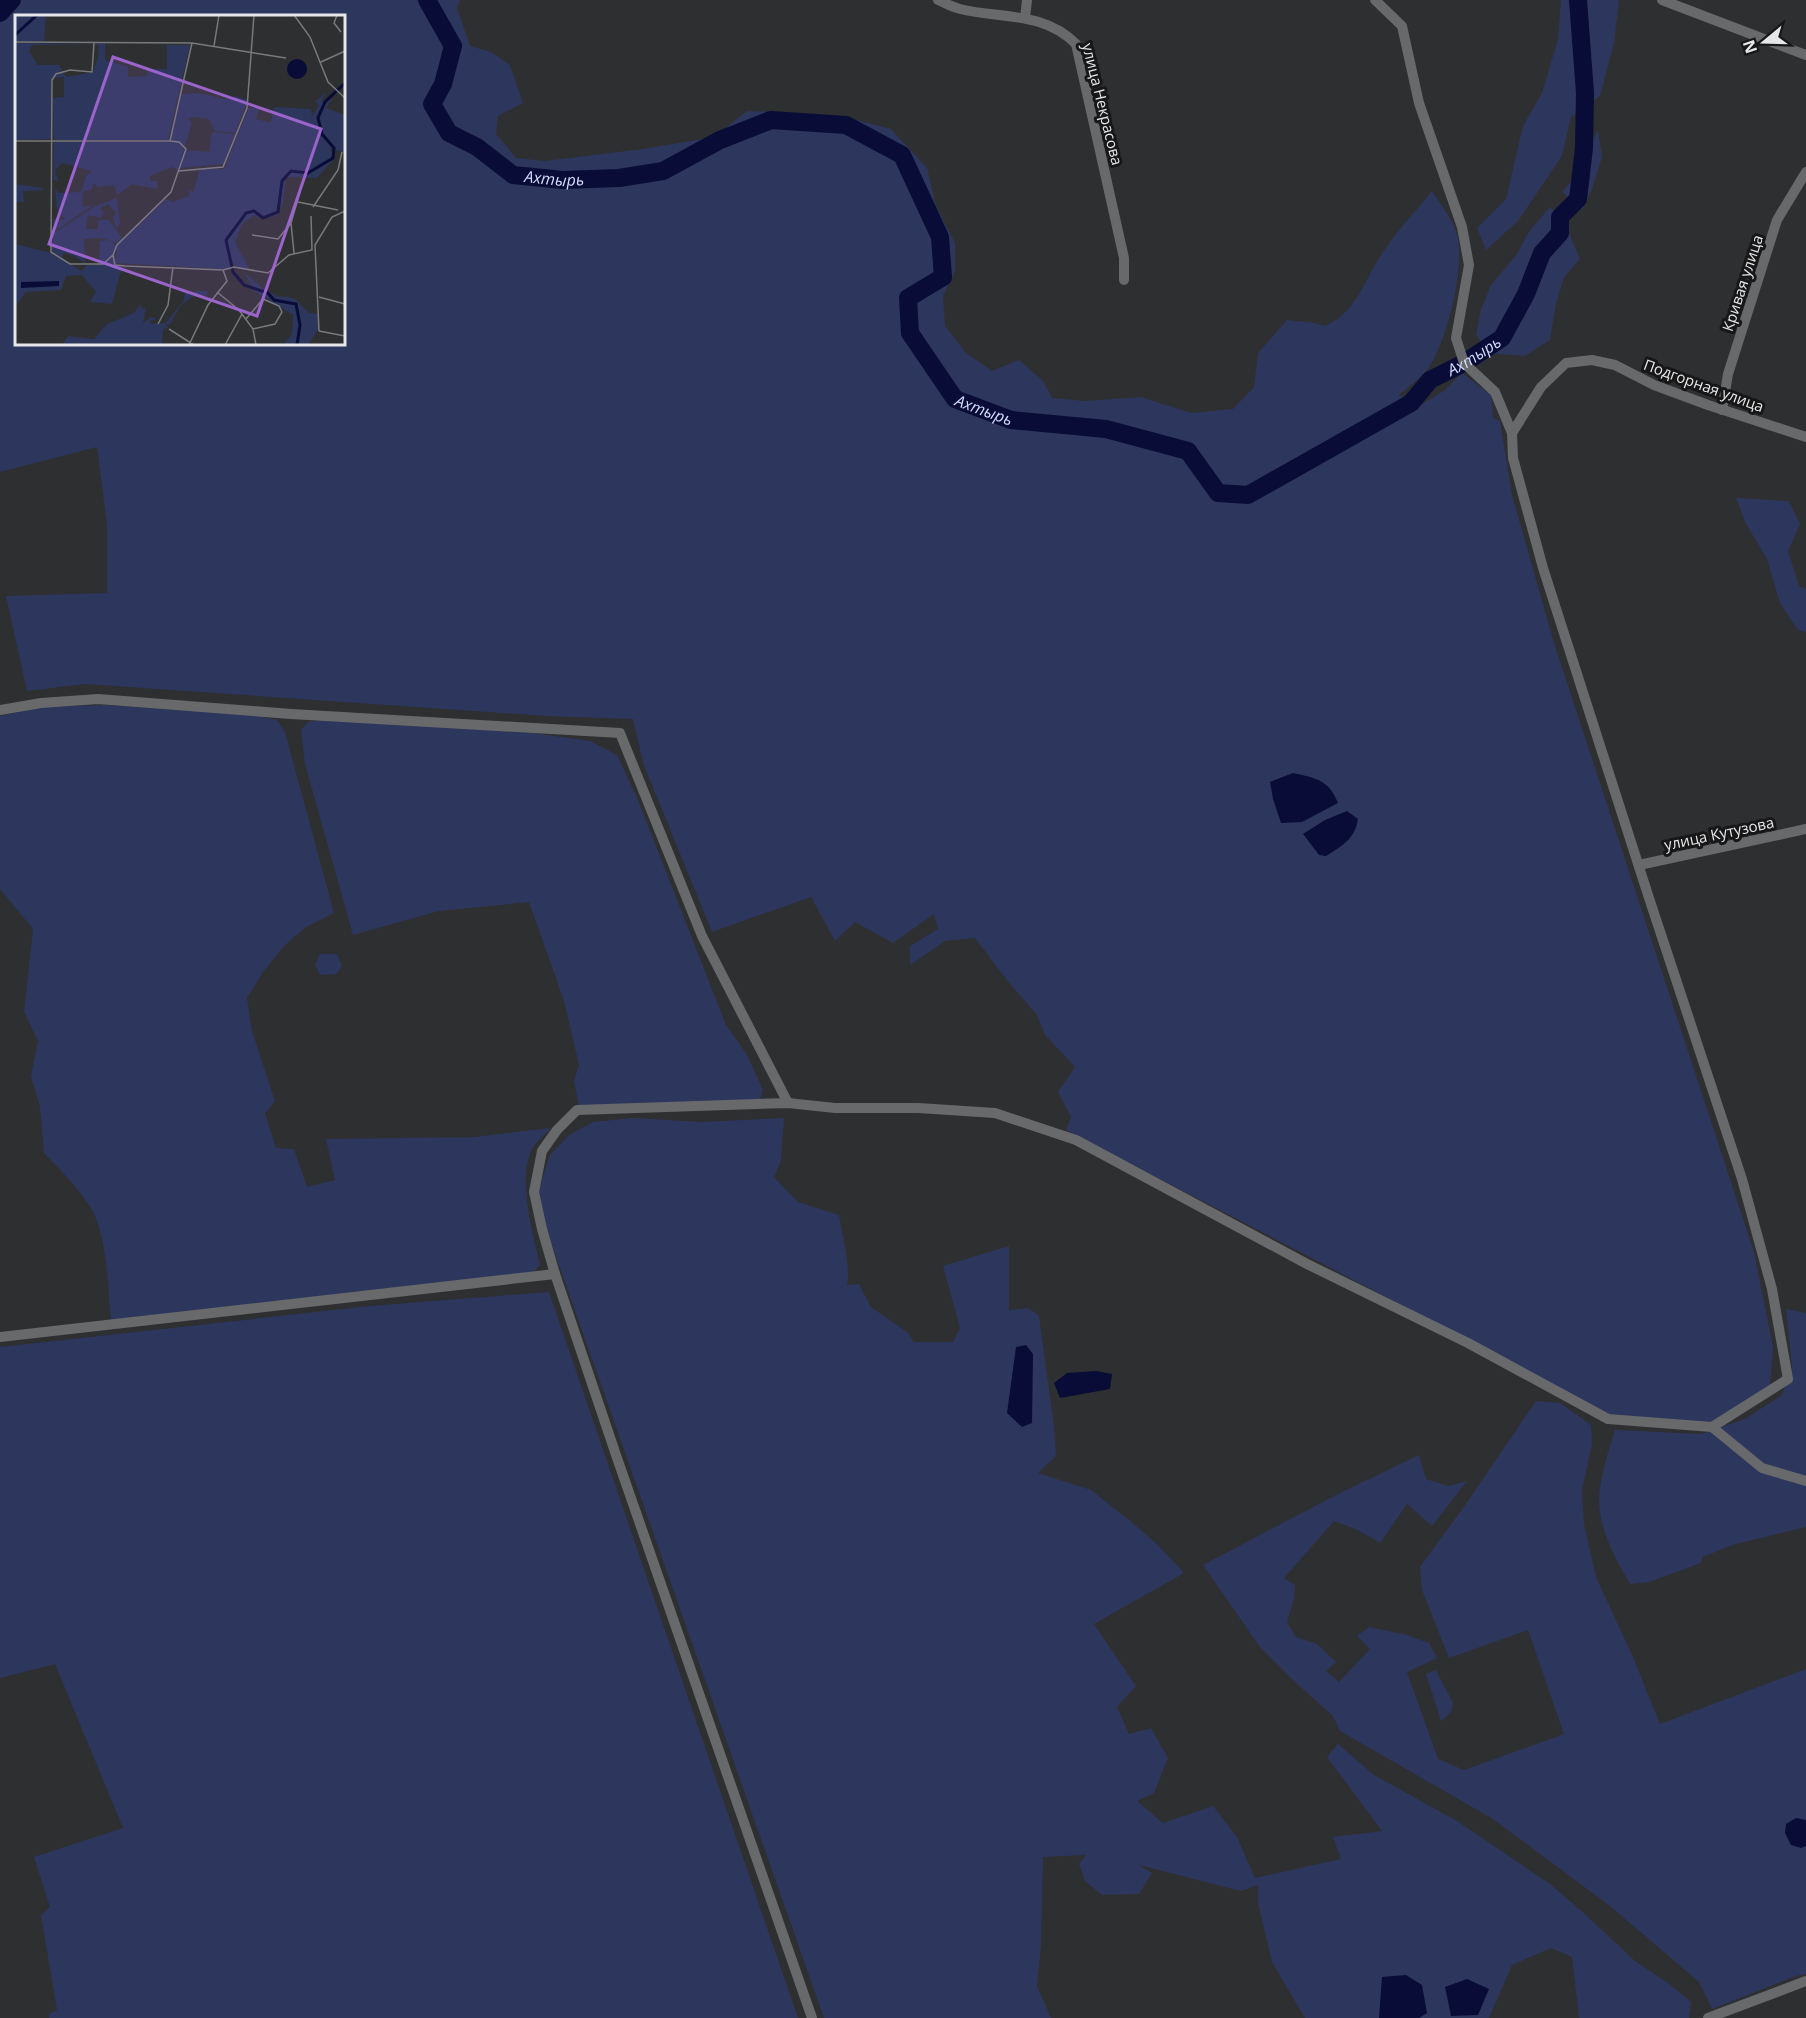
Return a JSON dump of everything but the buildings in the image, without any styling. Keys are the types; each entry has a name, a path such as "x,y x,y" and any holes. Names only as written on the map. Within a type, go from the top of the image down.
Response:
{"street":[{"name":"улица Некрасова","path":"938,0 959,9 1025,18 1064,32 1076,44 1124,258 1124,280"},
{"path":"1025,18 1027,0"},
{"path":"1375,0 1402,26 1419,103 1462,227 1469,265 1456,338 1464,363 1495,392 1512,433 1513,458 1524,502 1639,866 1742,1179 1772,1289 1788,1379 1712,1427"},
{"path":"1662,0 1806,55"},
{"name":"Кривая улица","path":"1722,410 1728,374 1778,220 1806,172"},
{"name":"Подгорная улица","path":"1512,433 1541,387 1566,363 1592,360 1615,365 1654,385 1806,437"},
{"path":"0,710 41,703 98,699 291,714 620,733 702,936 788,1103"},
{"name":"улица Кутузова","path":"1639,866 1806,829"},
{"path":"812,2018 616,1455 542,1229 534,1192 542,1151 557,1130 577,1110 788,1103 835,1108 918,1108 995,1113 1076,1140 1307,1264 1468,1343 1608,1419 1712,1427 1762,1468 1806,1481"},
{"path":"0,1337 555,1274"},
{"path":"1708,2018 1806,1981"}],"shaded area":[{"path":"0,0 460,0 457,8 470,46 491,52 510,65 523,103 498,116 496,134 516,158 545,161 643,149 714,137 747,111 849,118 891,129 927,168 936,206 955,243 955,271 943,296 945,326 966,353 992,371 1019,360 1043,381 1052,398 1085,401 1141,397 1191,413 1233,409 1254,387 1258,353 1287,320 1325,326 1344,314 1357,297 1385,249 1432,191 1456,231 1459,245 1457,282 1448,323 1434,358 1427,370 1399,395 1421,405 1445,390 1462,373 1491,395 1493,418 1500,421 1512,495 1554,643 1754,1252 1773,1347 1770,1385 1711,1423 1609,1415 1066,1130 1071,1117 1058,1092 1075,1067 1045,1035 1037,1015 975,938 945,941 910,965 910,946 938,929 934,914 893,943 855,922 835,941 811,897 712,932 643,763 633,719 546,716 85,684 27,691 6,596 107,593 107,525 97,447 0,472"},
{"path":"1561,0 1619,0 1614,43 1600,96 1571,117 1562,156 1518,221 1486,250 1477,228 1506,199 1523,126 1542,93 1558,39"},
{"path":"1598,130 1602,157 1592,189 1582,210 1562,192 1571,182"},
{"path":"1550,207 1570,225 1569,233 1580,259 1564,277 1556,304 1550,340 1525,356 1489,353 1476,335 1481,309 1491,285 1517,254 1528,233"},
{"path":"1736,498 1789,501 1800,524 1788,551 1799,586 1806,589 1806,632 1798,630 1780,603 1767,559 1746,524"},
{"path":"105,705 253,715 277,720 285,732 334,913 306,927 284,946 263,972 247,998 252,1031 275,1101 265,1113 276,1148 294,1149 307,1187 335,1180 326,1139 475,1137 551,1128 536,1143 527,1165 526,1194 540,1265 534,1272 111,1320 106,1264 97,1221 81,1194 44,1153 40,1107 31,1076 38,1041 24,1012 33,929 0,889 0,716 45,707"},
{"path":"333,718 518,731 590,741 617,755 638,800 726,1025 746,1053 763,1090 760,1100 579,1106 574,1081 579,1065 564,1001 529,902 439,911 353,935 305,764 301,730 308,722"},
{"path":"1293,773 1321,781 1330,789 1338,803 1302,822 1281,823 1270,782"},
{"path":"1347,811 1358,819 1351,837 1326,856 1319,855 1303,834 1325,820"},
{"path":"320,954 337,954 342,966 336,974 320,975 315,965"},
{"path":"633,1118 701,1122 784,1118 781,1161 774,1177 798,1202 839,1215 847,1260 847,1285 859,1284 871,1307 908,1333 914,1342 953,1342 960,1328 943,1266 1009,1246 1009,1310 1028,1308 1039,1316 1054,1426 1056,1456 1038,1473 1091,1490 1157,1544 1184,1573 1094,1624 1136,1686 1117,1707 1129,1734 1151,1728 1168,1758 1154,1793 1137,1801 1163,1823 1213,1806 1237,1837 1255,1878 1341,1859 1333,1837 1382,1831 1327,1757 1338,1744 1374,1775 1457,1821 1550,1884 1635,1961 1691,2002 1689,2018 1579,2018 1572,1957 1551,1948 1512,1965 1489,2018 1305,2018 1272,1962 1258,1903 1258,1885 1241,1891 1139,1865 1152,1873 1139,1894 1102,1895 1085,1881 1079,1864 1086,1855 1043,1857 1041,1946 1037,1986 1051,2018 824,2018 546,1228 538,1192 550,1155 569,1135 593,1122"},
{"path":"549,1292 798,2018 49,2018 49,2014 57,2010 41,1915 50,1907 34,1857 123,1828 55,1664 0,1678 0,1347 370,1306"},
{"path":"1786,1309 1806,1313 1806,1527 1732,1545 1703,1557 1701,1563 1649,1582 1630,1584 1608,1540 1599,1503 1601,1482 1615,1430 1702,1434 1745,1419 1782,1395 1792,1367"},
{"path":"1026,1345 1033,1354 1032,1423 1022,1427 1007,1413 1016,1347"},
{"path":"1096,1371 1112,1374 1110,1389 1060,1398 1054,1383 1067,1373"},
{"path":"1536,1401 1560,1403 1591,1425 1592,1444 1582,1490 1584,1524 1596,1577 1633,1657 1660,1724 1806,1669 1806,1974 1712,2009 1699,1982 1610,1906 1493,1819 1340,1731 1333,1716 1260,1647 1203,1565 1336,1495 1419,1455 1426,1479 1448,1486 1467,1481 1432,1526 1407,1504 1380,1543 1358,1530 1334,1521 1284,1578 1295,1585 1294,1599 1287,1622 1296,1637 1317,1644 1336,1662 1326,1671 1339,1682 1370,1649 1357,1636 1369,1627 1407,1635 1429,1643 1437,1658 1407,1672 1438,1759 1464,1770 1564,1734 1528,1630 1449,1658 1422,1590 1420,1567"},
{"path":"1436,1670 1453,1703 1451,1712 1441,1721 1426,1674"},
{"path":"1796,1818 1806,1820 1806,1846 1801,1848 1791,1845 1785,1833 1786,1824"},
{"path":"1406,1975 1422,1985 1427,2013 1419,2018 1379,2018 1382,1977"},
{"path":"1467,1979 1489,1989 1478,2015 1451,2016 1445,1987"}],"waterway":[{"name":"Ахтырь","path":"0,13 12,0"},
{"name":"Ахтырь","path":"427,0 453,46 443,84 432,104 449,133 477,147 513,175 563,180 619,178 663,171 720,140 771,120 846,125 902,155 940,237 943,277 908,298 910,333 955,399 1011,420 1106,429 1188,451 1218,493 1248,495 1411,403 1430,380 1464,363 1502,338 1526,294 1542,253 1560,233 1560,217 1578,199 1584,148 1585,93 1578,0"}]}
